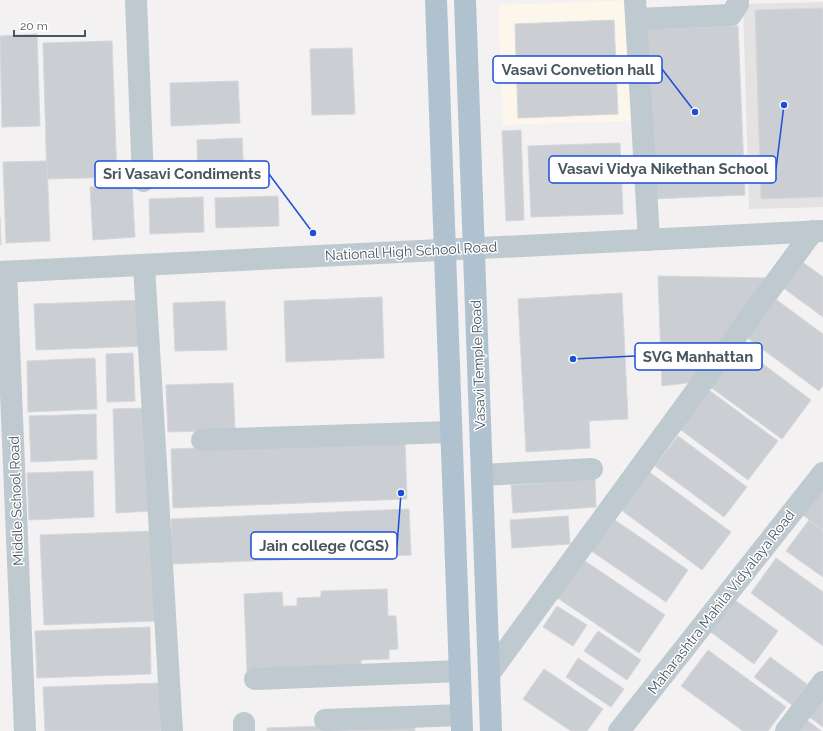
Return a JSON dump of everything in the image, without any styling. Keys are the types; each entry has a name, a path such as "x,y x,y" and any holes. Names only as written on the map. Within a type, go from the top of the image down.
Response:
{"main road":[{"name":"Vasavi Temple Road","path":"436,0 462,723"},
{"name":"Vasavi Temple Road","path":"465,0 490,731"},
{"path":"454,509 483,506"}],"street":[{"path":"136,0 143,181"},
{"path":"649,240 636,9 731,15 738,4 738,0"},
{"path":"488,674 818,231"},
{"name":"National High School Road","path":"3,272 818,231"},
{"path":"144,266 172,731"},
{"name":"Middle School Road","path":"3,272 26,731"},
{"path":"202,440 452,432"},
{"path":"482,475 592,468"},
{"name":"Maharashtra Mahila Vidyalaya Road","path":"619,731 823,473"},
{"path":"255,679 460,671"},
{"path":"786,731 823,682"},
{"path":"325,720 462,723"}],"shaded area":[{"path":"641,0 645,120 503,125 498,5"},
{"path":"823,2 823,207 749,209 743,4"}],"building":[{"path":"823,8 823,197 761,199 755,10"},
{"path":"614,20 618,114 518,118 515,24"},
{"path":"738,26 745,195 651,199 645,29"},
{"path":"37,34 40,126 2,127 0,36"},
{"path":"112,41 117,177 47,179 43,43"},
{"path":"352,48 355,114 312,115 310,49"},
{"path":"238,81 240,123 171,126 170,83"},
{"path":"521,130 524,220 506,221 502,131"},
{"path":"242,138 244,178 198,180 197,140"},
{"path":"620,143 623,214 531,217 528,146"},
{"path":"47,161 50,241 6,243 3,162"},
{"path":"132,185 135,237 93,240 90,187"},
{"path":"278,196 279,226 216,228 215,198"},
{"path":"203,197 204,232 150,234 149,199"},
{"path":"0,218 1,245 0,245"},
{"path":"801,261 823,277 823,317 782,287"},
{"path":"658,276 771,278 694,382 662,386"},
{"path":"622,293 628,419 589,421 590,448 526,452 518,299"},
{"path":"382,297 384,358 286,362 284,301"},
{"path":"774,298 823,334 823,385 819,391 745,336"},
{"path":"146,300 147,346 36,350 34,304"},
{"path":"225,301 227,350 175,351 173,303"},
{"path":"739,346 811,400 782,439 709,386"},
{"path":"133,353 135,401 107,402 106,354"},
{"path":"95,358 97,409 28,412 27,361"},
{"path":"233,383 235,430 168,432 166,385"},
{"path":"706,388 778,441 748,480 677,427"},
{"path":"147,408 151,511 116,513 113,409"},
{"path":"96,414 97,459 31,462 29,416"},
{"path":"678,436 747,487 724,517 655,466"},
{"path":"405,440 407,499 173,508 171,449"},
{"path":"93,471 94,517 29,520 27,473"},
{"path":"648,471 731,532 702,570 620,509"},
{"path":"595,479 596,507 513,513 511,485"},
{"path":"823,483 823,530 800,513"},
{"path":"409,509 411,555 172,564 171,519"},
{"path":"568,516 570,544 512,548 510,520"},
{"path":"609,516 688,570 666,602 587,548"},
{"path":"809,520 823,531 823,577 786,551"},
{"path":"154,531 157,621 44,625 40,535"},
{"path":"776,558 823,592 823,646 751,593"},
{"path":"582,559 665,615 639,653 556,597"},
{"path":"387,589 388,616 396,616 398,649 389,650 389,659 361,660 361,668 247,672 244,594 282,592 283,606 297,606 297,598 321,597 321,591"},
{"path":"732,598 778,631 754,664 708,630"},
{"path":"557,606 587,625 573,646 543,627"},
{"path":"150,627 151,674 37,678 35,631"},
{"path":"598,631 641,660 627,680 584,651"},
{"path":"708,650 786,707 768,731 743,731 681,686"},
{"path":"770,657 807,684 792,705 754,677"},
{"path":"578,658 624,689 611,707 566,677"},
{"path":"544,669 603,709 587,731 571,731 523,699"},
{"path":"160,683 161,731 45,731 43,687"},
{"path":"823,696 823,727 808,716"},
{"path":"807,720 821,731 799,731"},
{"path":"414,723 415,731 267,731 267,728"}],"place":[{"name":"Vasavi Vidya Nikethan School","path":"784,105"},
{"name":"Vasavi Convetion hall","path":"695,112"},
{"name":"Sri Vasavi Condiments","path":"313,233"},
{"name":"SVG Manhattan","path":"573,359"},
{"name":"Jain college (CGS)","path":"401,493"}]}
